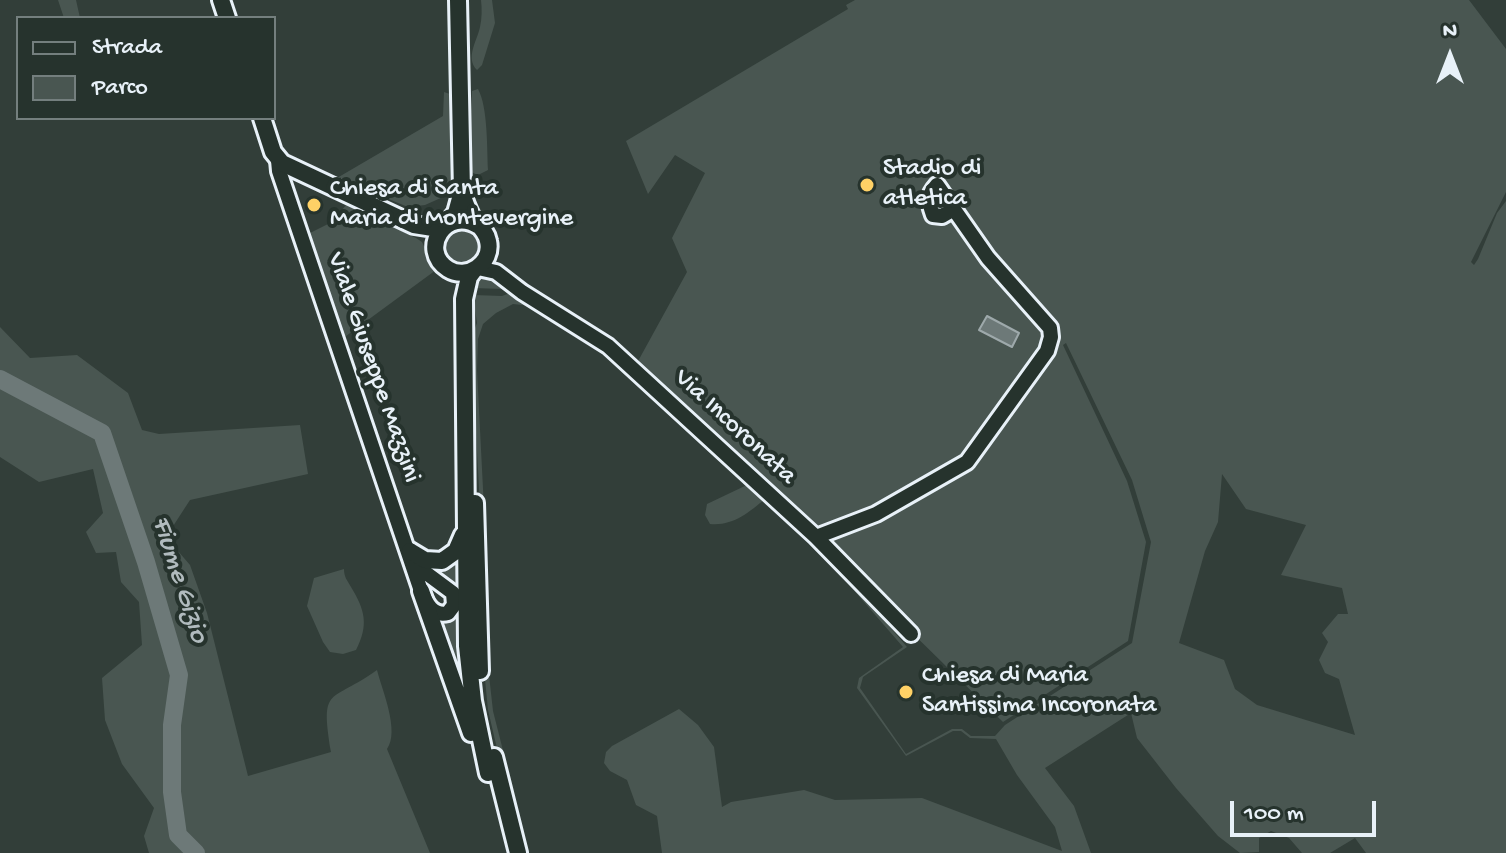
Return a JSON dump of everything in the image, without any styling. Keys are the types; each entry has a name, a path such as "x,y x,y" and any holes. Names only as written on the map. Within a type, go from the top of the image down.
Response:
{"main road":[{"path":"436,253 437,238 456,213 462,191 458,0"},
{"name":"Viale Giuseppe Mazzini","path":"263,120 278,160"},
{"path":"278,160 424,232 441,263 456,277 464,299"},
{"path":"462,191 470,214 488,238 488,250 469,277 464,299 469,663 488,773"},
{"path":"414,225 433,228 464,220 479,226"},
{"path":"450,270 461,273 476,268"},
{"path":"466,398 475,497 481,683 498,775 517,853"},
{"path":"408,547 425,560 442,561 456,551 465,530"},
{"path":"421,591 488,773 506,832 517,853"}],"street":[{"name":"Viale Giuseppe Mazzini","path":"278,160 286,192 421,591 426,602 437,613 446,614 453,608 453,593 422,570 408,547"},
{"path":"286,192 289,182 300,171"},
{"path":"816,537 876,514 967,462 1047,351 1050,328 988,258 954,209"},
{"name":"Via Incoronata","path":"488,250 507,279"},
{"name":"Via Incoronata","path":"476,268 492,270 608,346 816,537 911,634"}],"green space":[{"path":"58,0 76,0 80,16 63,16"},
{"path":"481,0 492,0 495,23 482,65 477,70 472,55 481,24"},
{"path":"855,0 1469,0 1506,49 1506,192 1471,262 1474,265 1478,259 1497,213 1506,201 1506,853 1366,853 1355,838 1330,853 1302,853 1289,838 1271,831 1259,838 1259,852 1240,853 1218,836 1137,738 1131,713 1045,768 1074,806 1091,853 662,853 657,816 636,805 627,780 610,771 604,763 606,752 612,746 679,709 698,725 714,747 722,807 731,802 804,790 835,800 922,798 1062,851 1055,827 1017,775 996,739 970,738 961,731 953,731 906,756 857,688 859,678 903,647 844,579 765,499 733,521 710,524 705,515 707,504 749,484 602,349 532,306 513,304 483,324 478,339 477,370 486,548 487,657 493,711 529,853 526,853 514,821 488,710 484,669 482,545 471,338 477,323 473,295 502,296 513,292 604,348 822,548 907,647 863,677 860,688 906,754 952,729 962,729 971,736 995,736 1005,725 1132,643 1151,542 1132,480 1066,343 1063,345 1127,481 1146,542 1128,641 1003,722 637,363 687,272 672,238 705,173 675,155 648,194 626,141 848,9 846,5","holes":["1222,474 1246,509 1306,525 1281,575 1342,588 1348,614 1338,614 1322,633 1328,642 1319,660 1325,673 1339,679 1355,735 1257,705 1235,689 1224,660 1179,643 1205,551 1218,522"]},
{"path":"478,89 485,117 488,170 478,175 471,172 470,129 472,91"},
{"path":"444,92 453,95 457,170 443,197 425,205 408,207 337,178 443,116"},
{"path":"346,205 422,242 436,270 342,339 306,235 332,222"},
{"path":"471,227 483,243 477,262 457,267 442,253 442,239 451,228"},
{"path":"490,274 508,287 472,288 480,276"},
{"path":"0,327 30,358 77,355 128,393 142,430 159,434 300,425 308,474 190,500 166,537 190,565 207,613 248,776 331,752 328,705 339,693 377,670 391,721 391,741 387,749 430,853 149,853 144,836 154,808 122,764 105,720 102,678 142,645 139,602 121,582 116,552 96,553 86,532 103,513 93,469 39,482 0,457"},
{"path":"459,560 466,700 438,622 457,607 426,566"},
{"path":"344,569 362,610 364,625 356,650 343,654 330,652 307,606 314,578"}],"shaded area":[{"path":"987,316 1019,333 1012,347 979,330"}],"waterway":[{"name":"Fiume Gizio","path":"0,379 102,433 146,562 179,675 172,725 172,792 178,835 196,853"}],"place":[{"name":"Stadio di atletica","path":"867,185"},
{"name":"Chiesa di Santa Maria di Montevergine","path":"314,205"},
{"name":"Chiesa di Maria Santissima Incoronata","path":"906,692"}]}
